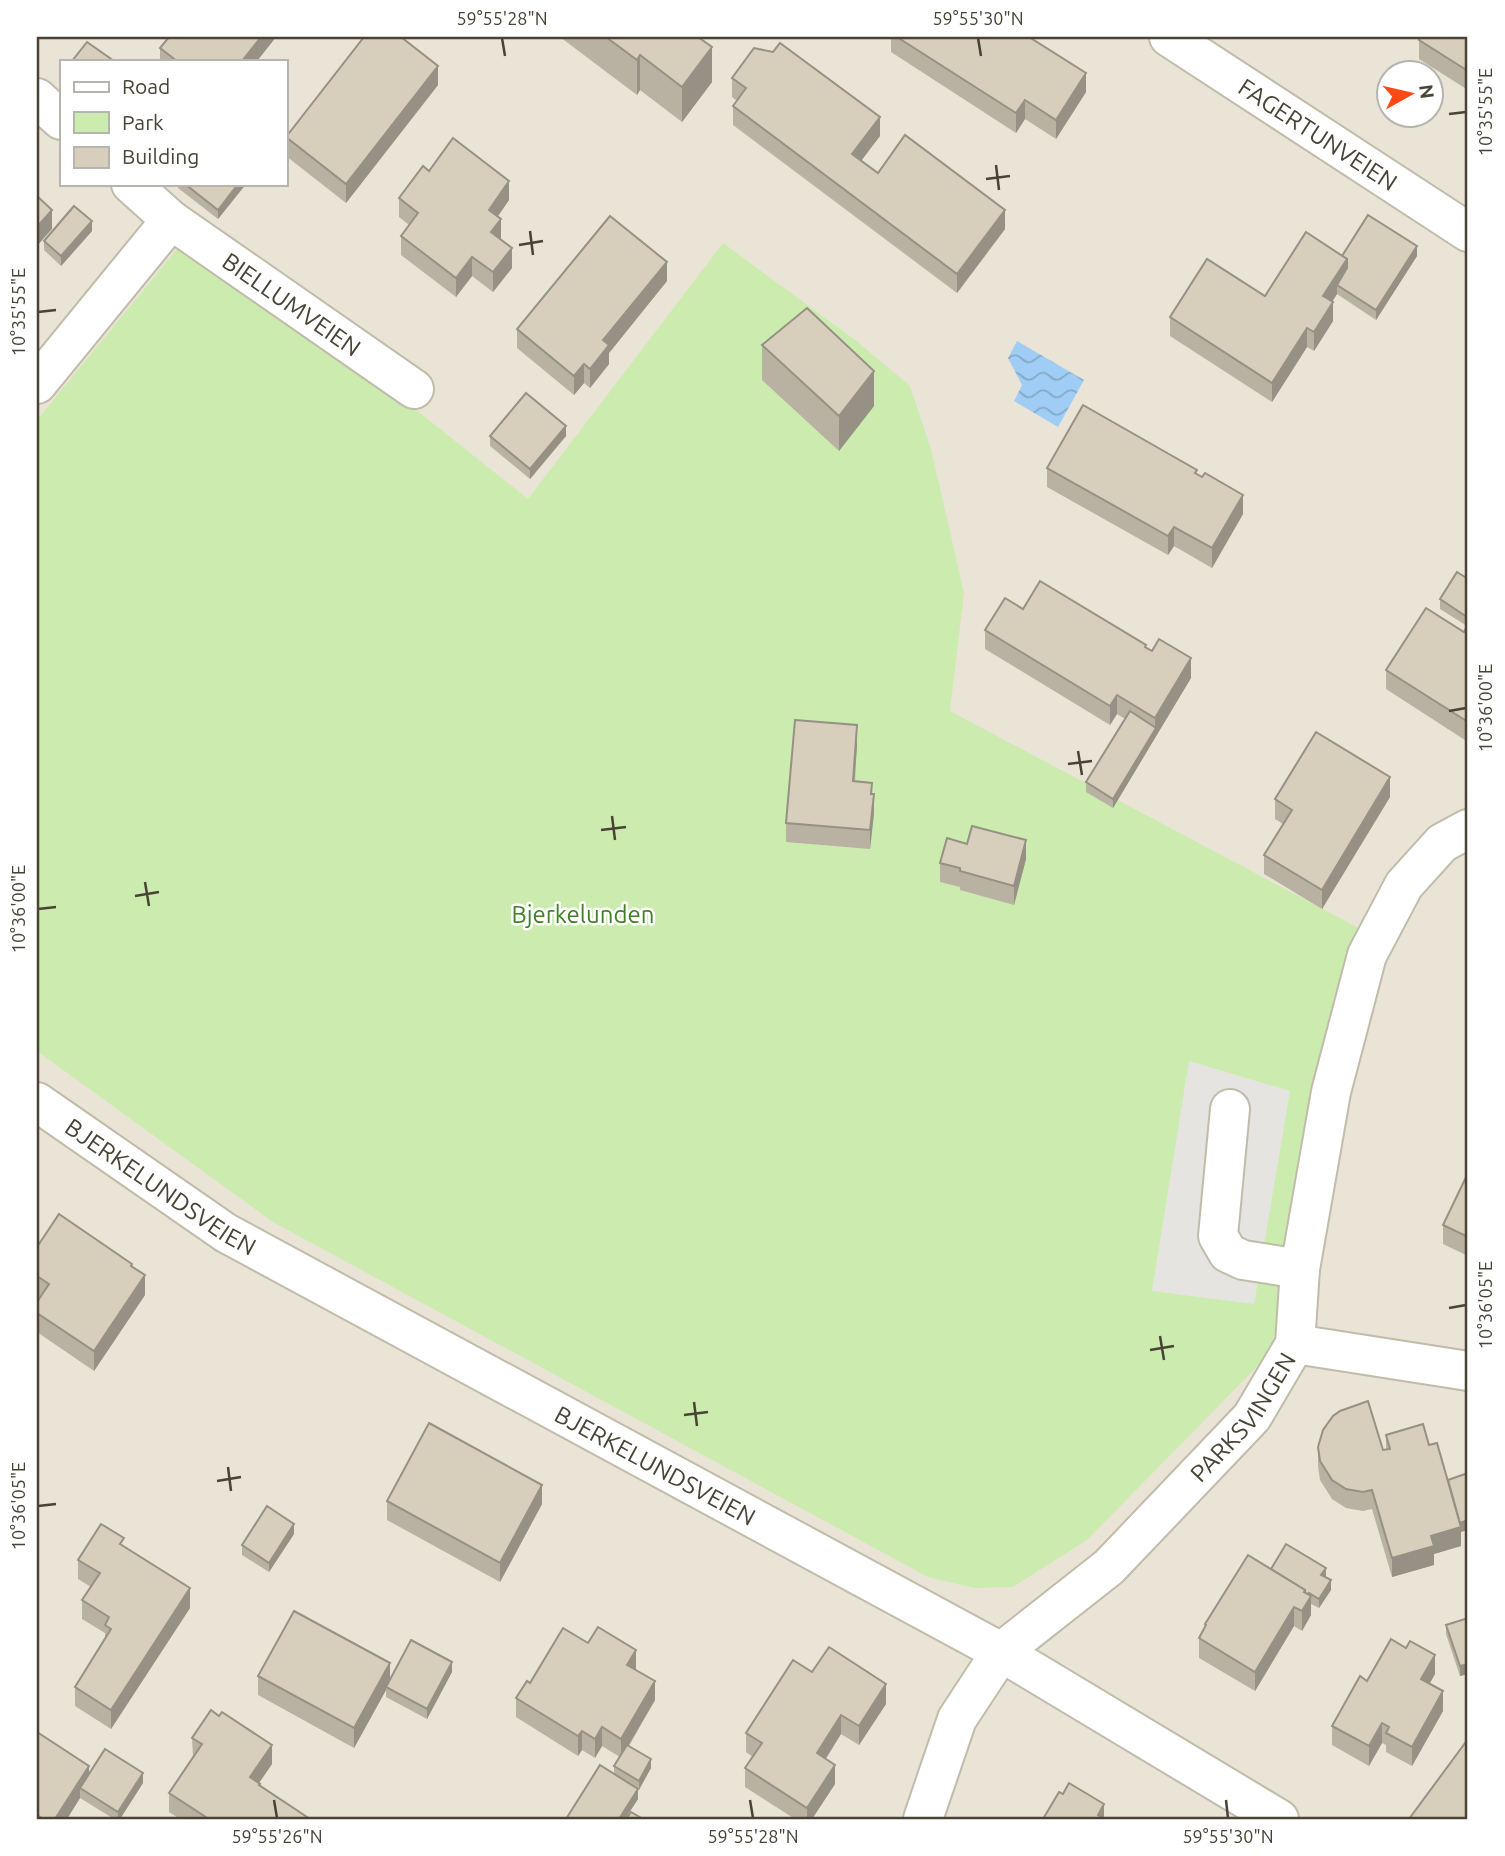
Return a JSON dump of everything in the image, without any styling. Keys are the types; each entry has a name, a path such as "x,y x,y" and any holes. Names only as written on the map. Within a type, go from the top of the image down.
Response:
{"street":[{"name":"FAGERTUNVEIEN","path":"1169,37 1468,232"},
{"path":"37,98 60,119"},
{"name":"BIELLUMVEIEN","path":"133,186 172,220 414,389"},
{"path":"37,384 172,220"},
{"name":"PARKSVINGEN","path":"923,1819 957,1718 1001,1652 1109,1567 1243,1427 1252,1417 1295,1344 1300,1269 1331,1092 1367,955 1404,885 1442,843 1468,829"},
{"name":"BJERKELUNDSVEIEN","path":"37,1102 226,1233 1001,1652 1279,1819"},
{"path":"1230,1110 1218,1236 1228,1253 1243,1260 1300,1269"},
{"path":"1295,1344 1468,1371"}],"shaded area":[{"path":"37,37 1468,37 1468,1819 37,1819"},
{"path":"1189,1061 1290,1091 1254,1304 1152,1291"}],"green space":[{"name":"Bjerkelunden","path":"192,231 528,499 723,243 855,340 910,386 931,449 964,593 950,711 1366,932 1283,1340 1087,1540 1013,1587 975,1588 928,1577 273,1222 37,1051 37,420"}],"water":[{"path":"1017,341 1084,380 1058,427 1014,401 1022,385 1008,358"}],"building":[{"path":"169,37 261,37 243,60 176,60 160,48"},
{"path":"364,37 401,37 438,66 346,184 287,136"},
{"path":"606,37 698,37 712,47 682,87 640,55 637,60"},
{"path":"897,37 1029,37 1086,73 1056,120 1025,100 1016,113"},
{"path":"1421,37 1468,37 1468,71 1419,40"},
{"path":"87,42 113,60 73,60"},
{"path":"780,43 880,117 852,154 878,173 905,135 1005,210 957,274 733,106 746,88 732,78 754,48 773,52"},
{"path":"453,138 509,181 489,210 501,219 491,232 512,248 493,272 472,257 456,278 401,236 418,213 399,198 423,166 429,171"},
{"path":"188,186 236,186 218,210"},
{"path":"37,196 52,210 37,227"},
{"path":"74,206 92,221 61,256 44,241"},
{"path":"1368,215 1417,246 1376,310 1337,285 1347,268 1347,259 1342,256"},
{"path":"610,216 667,262 603,340 609,345 590,369 584,364 574,376 517,329"},
{"path":"1306,232 1347,259 1323,296 1333,302 1314,332 1307,328 1272,383 1170,317 1207,259 1265,296"},
{"path":"807,308 874,371 839,416 762,345"},
{"path":"526,393 566,426 530,469 490,436"},
{"path":"1083,405 1197,470 1195,473 1202,477 1205,473 1243,495 1212,548 1174,527 1168,536 1047,468"},
{"path":"1457,572 1468,579 1467,617 1440,599"},
{"path":"1040,581 1152,651 1159,639 1191,658 1155,718 1117,695 1110,706 985,630 1005,598 1023,609"},
{"path":"1426,608 1464,632 1468,625 1468,722 1386,670"},
{"path":"1130,711 1156,728 1113,799 1086,782"},
{"path":"795,720 857,725 853,781 872,783 871,794 874,794 870,830 786,823"},
{"path":"1316,732 1390,777 1322,890 1264,855 1292,810 1275,799"},
{"path":"972,826 1026,840 1014,886 940,863 947,838 967,844"},
{"path":"1468,1173 1468,1237 1443,1225"},
{"path":"59,1214 145,1275 94,1351 37,1313 37,1302 49,1284 37,1276 37,1247"},
{"path":"1368,1401 1383,1450 1390,1449 1386,1435 1423,1424 1429,1445 1437,1443 1461,1527 1431,1536 1434,1546 1392,1558 1372,1490 1363,1492 1346,1489 1332,1480 1320,1461 1318,1447 1323,1430 1333,1416"},
{"path":"429,1423 542,1485 500,1563 387,1501"},
{"path":"1468,1473 1468,1520 1460,1523 1448,1480"},
{"path":"267,1506 294,1524 269,1563 242,1545"},
{"path":"101,1524 124,1538 120,1544 190,1588 111,1710 75,1687 111,1629 105,1625 109,1617 82,1600 100,1573 78,1560"},
{"path":"1286,1544 1326,1568 1321,1575 1331,1580 1319,1599 1305,1593 1305,1590 1271,1569"},
{"path":"1248,1555 1311,1596 1302,1611 1294,1607 1255,1672 1199,1638"},
{"path":"294,1611 390,1663 354,1728 258,1676"},
{"path":"1468,1618 1468,1664 1460,1666 1446,1625"},
{"path":"598,1627 636,1650 627,1665 655,1681 621,1739 602,1727 595,1739 582,1731 578,1736 516,1698 527,1681 530,1683 563,1628 588,1643"},
{"path":"1391,1639 1406,1648 1410,1641 1435,1655 1421,1679 1443,1691 1412,1747 1386,1733 1389,1727 1382,1723 1369,1746 1332,1726 1360,1676 1367,1681"},
{"path":"411,1640 452,1662 427,1709 386,1687"},
{"path":"829,1647 886,1684 859,1726 841,1715 817,1753 835,1765 807,1808 745,1768 762,1743 746,1733 793,1660 812,1672"},
{"path":"211,1710 219,1716 222,1712 272,1745 250,1777 310,1819 209,1819 169,1793 202,1744 192,1738"},
{"path":"37,1732 89,1766 55,1819 43,1819 37,1815"},
{"path":"1468,1739 1466,1819 1409,1819"},
{"path":"627,1745 651,1759 639,1781 614,1766"},
{"path":"105,1749 143,1773 118,1812 80,1788"},
{"path":"600,1765 638,1789 619,1819 566,1819"},
{"path":"1069,1783 1104,1804 1098,1815 1106,1819 1043,1819 1059,1792 1063,1794"},
{"path":"631,1812 643,1819 626,1819"}]}
